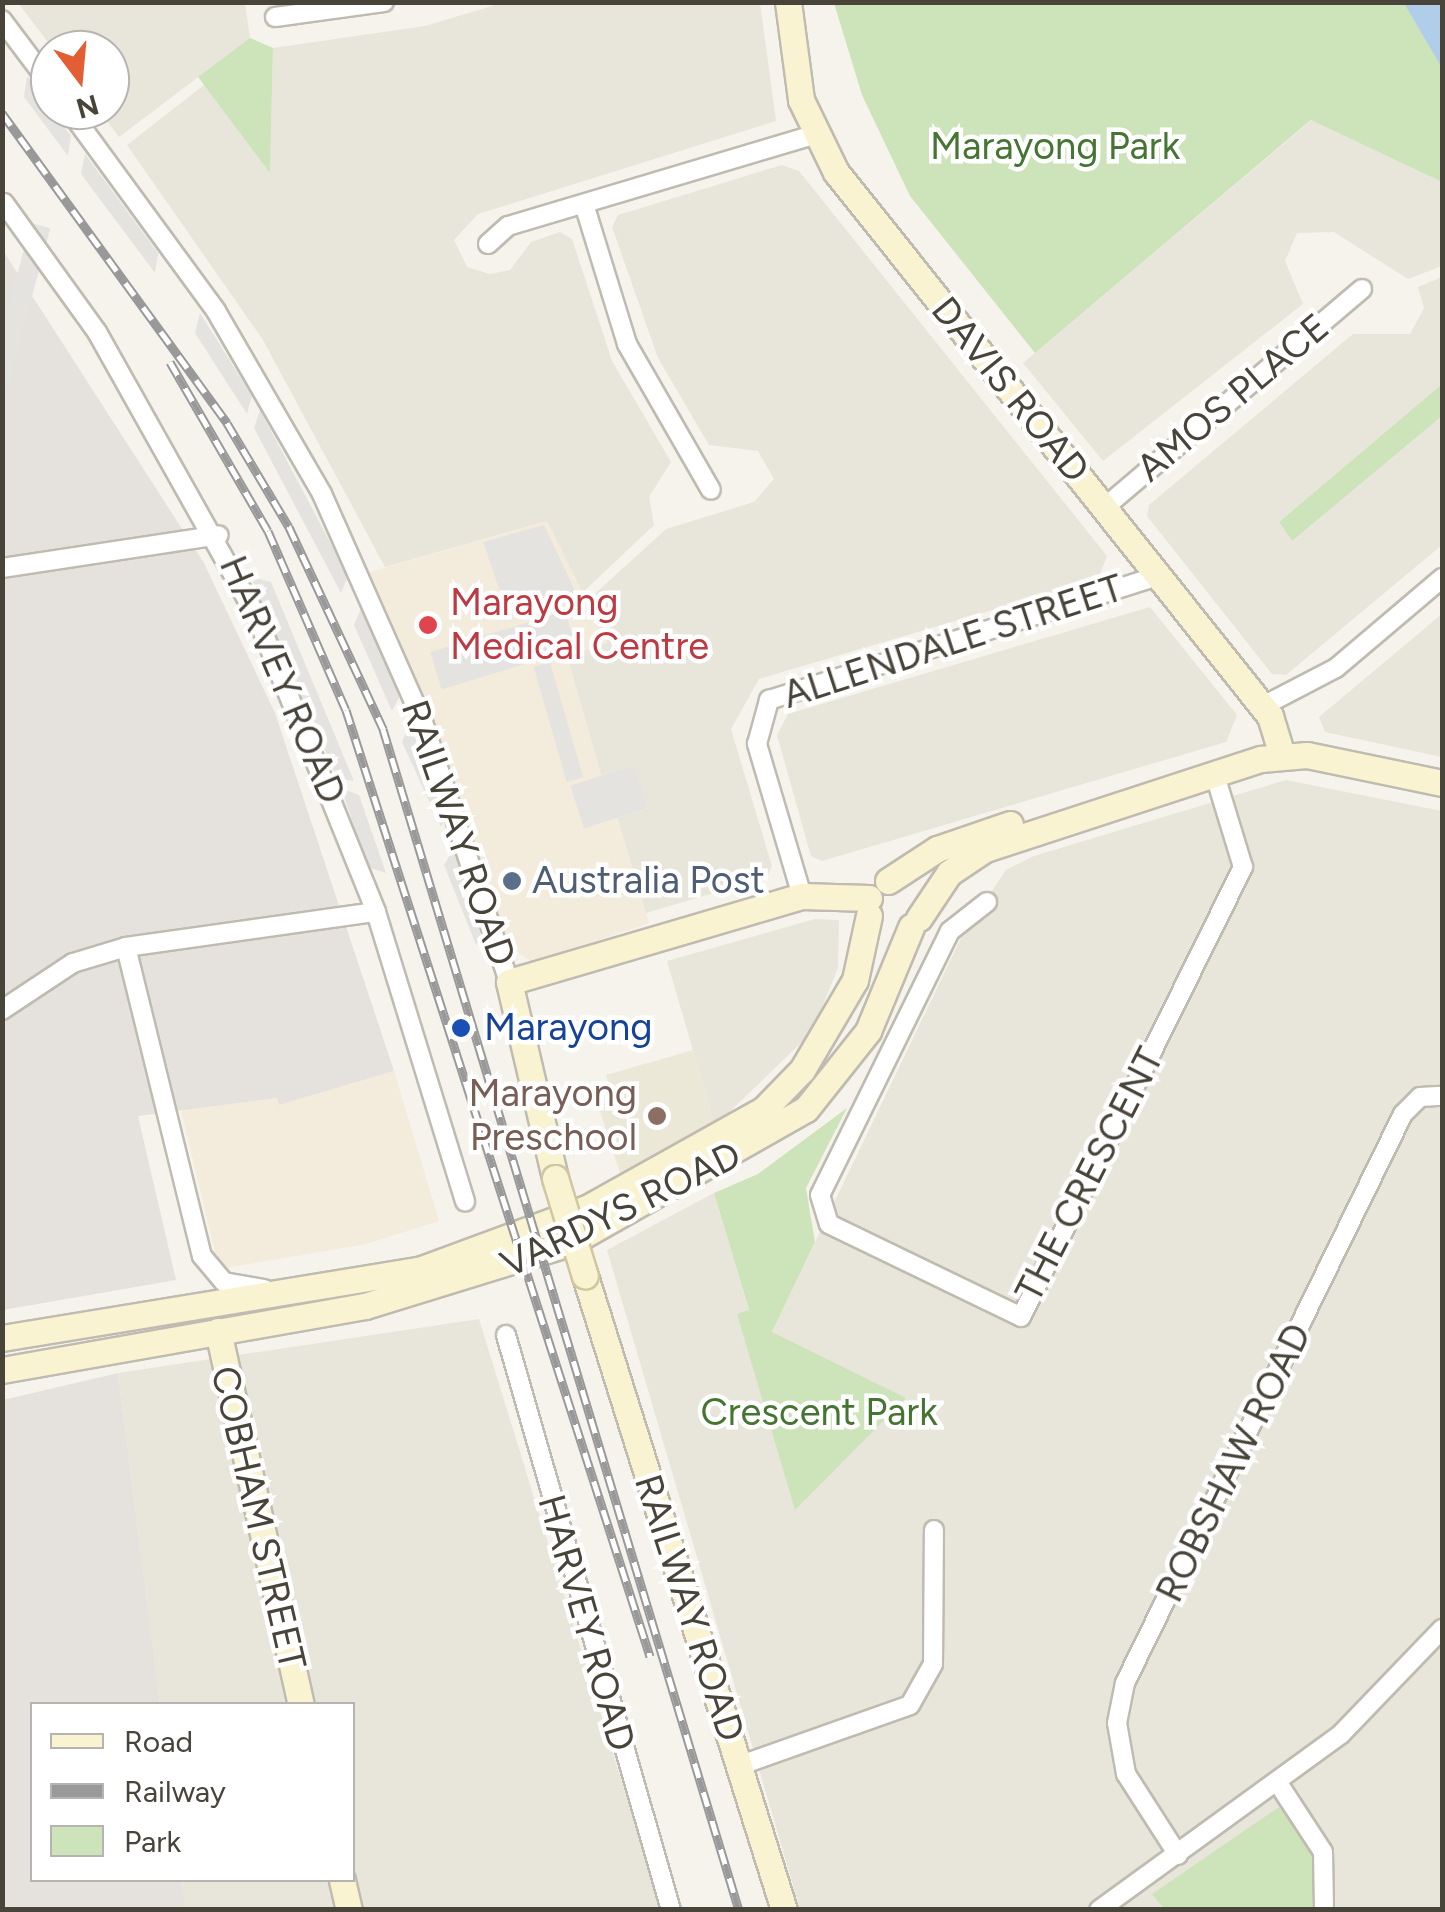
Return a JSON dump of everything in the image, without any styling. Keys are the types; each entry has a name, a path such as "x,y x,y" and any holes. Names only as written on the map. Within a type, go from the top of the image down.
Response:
{"main road":[{"name":"DAVIS ROAD","path":"788,2 814,135 1263,706 1282,755"},
{"path":"876,898 979,832 1282,755 1442,783"},
{"name":"VARDYS ROAD","path":"2,1370 218,1331 505,1269 761,1140 842,1071 915,922 965,860 1136,795"},
{"path":"508,982 802,896 876,898 918,893 915,922 887,932 876,898"},
{"name":"VARDYS ROAD","path":"2,1338 419,1270 529,1236 764,1109 832,1030 876,898"},
{"name":"RAILWAY ROAD","path":"508,982 555,1178 784,1910"},
{"name":"VARDYS ROAD","path":"218,1331 234,1312 291,1292"},
{"name":"VARDYS ROAD","path":"130,1316 197,1316 218,1331"},
{"name":"COBHAM STREET","path":"218,1331 301,1702"},
{"path":"342,1882 348,1910"}],"street":[{"path":"275,16 384,2"},
{"path":"2,20 30,57"},
{"name":"RAILWAY ROAD","path":"84,130 216,310 322,494 423,722 508,982"},
{"path":"488,244 508,226 814,135"},
{"name":"HARVEY ROAD","path":"4,203 96,332 218,535 376,912 465,1202"},
{"path":"584,204 627,344 711,490"},
{"name":"AMOS PLACE","path":"1104,507 1362,289"},
{"path":"2,568 218,535"},
{"name":"ALLENDALE STREET","path":"802,896 758,744 769,700 1160,576"},
{"path":"1263,706 1336,668 1442,578"},
{"name":"THE CRESCENT","path":"986,902 950,930 820,1195 829,1224 1021,1317 1243,867 1214,772"},
{"path":"2,1010 72,964 126,946 376,912"},
{"path":"126,946 190,1220 216,1278 291,1292"},
{"name":"ROBSHAW ROAD","path":"1178,1855 1126,1774 1117,1722 1124,1683 1403,1114 1420,1097 1442,1096"},
{"name":"HARVEY ROAD","path":"506,1335 671,1910"},
{"path":"741,1765 910,1705 933,1664 934,1530"},
{"path":"1099,1910 1278,1783 1408,1674 1442,1629"},
{"path":"1278,1783 1323,1852 1324,1910"}],"shaded area":[{"path":"18,3 245,3 250,38 130,129 130,30 39,30"},
{"path":"502,3 760,3 776,121 478,214 454,240 467,267 490,274 510,270 531,242 560,232 572,239 612,361 671,462 649,497 654,525 582,593 547,521 385,567 263,340 127,145 204,85 270,171 273,48 425,26"},
{"path":"27,76 30,105 24,97"},
{"path":"1312,120 1442,182 1442,266 1408,279 1334,232 1297,233 1285,261 1303,304 1103,461 1023,363"},
{"path":"49,130 67,130 71,136 68,156"},
{"path":"85,154 158,253 155,273 81,174"},
{"path":"782,165 799,171 1107,556 1098,579 759,679 731,729 772,866 767,877 646,913 617,817 648,808 601,775 567,656 607,643 587,601 666,529 754,502 774,479 758,451 709,445 658,358 612,227 618,215"},
{"path":"31,223 50,228 2,409 2,331"},
{"path":"2,249 204,563 275,713 394,1071 279,1105 277,1098 138,1116 176,1280 3,1310"},
{"path":"1442,277 1442,384 1279,522 1292,541 1442,416 1442,545 1286,675 1272,674 1147,516 1149,505 1353,334 1410,334 1424,308 1418,287"},
{"path":"200,313 252,396 247,414 195,333"},
{"path":"260,410 348,576 341,593 254,428"},
{"path":"547,521 608,643 567,656 601,775 634,765 648,808 617,818 649,923 532,962 507,945 424,696 370,572"},
{"path":"544,525 577,595 507,611 483,542"},
{"path":"251,577 271,582 354,781 337,778"},
{"path":"362,606 400,696 392,711 354,625"},
{"path":"1150,607 1237,715 1226,742 822,861 811,856 777,735 788,714"},
{"path":"565,611 576,648 442,690 430,652"},
{"path":"1442,614 1442,757 1325,732 1319,717"},
{"path":"550,662 583,777 567,782 534,667"},
{"path":"410,724 445,819 441,827 402,742"},
{"path":"634,765 648,808 584,829 570,786"},
{"path":"1286,780 1442,811 1442,1909 800,1909 607,1250 714,1193 749,1311 738,1315 796,1510 772,1332 964,932 1006,870 1034,856"},
{"path":"341,788 359,795 386,873 368,867"},
{"path":"455,847 481,936 476,945 444,865"},
{"path":"815,919 839,920 838,968 812,1032 715,1126 667,961"},
{"name":"Marayong Preschool","path":"693,1050 715,1126 621,1176 598,1105 614,1100 606,1075"},
{"path":"394,1071 439,1221 366,1244 219,1269 181,1110 277,1098 280,1105"},
{"path":"479,1319 661,1909 185,1909 182,1882 355,1882 355,1702 160,1702 118,1373"},
{"path":"118,1373 160,1702 30,1702 30,1882 182,1882 185,1909 3,1909 3,1400"}],"green space":[{"name":"Marayong Park","path":"834,3 1442,3 1442,182 1311,120 1035,353 910,196 862,95"},
{"path":"250,38 273,48 270,173 198,77"},
{"path":"1442,384 1442,416 1292,541 1279,522"},
{"name":"Crescent Park","path":"847,1108 806,1188 815,1242 772,1332 906,1398 795,1510 737,1314 749,1310 714,1193 758,1174"},
{"path":"1279,1807 1318,1858 1314,1909 1164,1909 1152,1894"}],"water":[{"path":"1404,3 1442,3 1442,68"}],"railway":[{"path":"2,113 227,423 289,527 383,729 739,1910"},
{"path":"170,362 268,531 346,710 650,1656"}],"place":[{"name":"Marayong Medical Centre","path":"428,625"},
{"name":"Australia Post","path":"512,881"},
{"name":"Marayong","path":"461,1028"},
{"name":"Marayong Preschool","path":"657,1116"}]}
